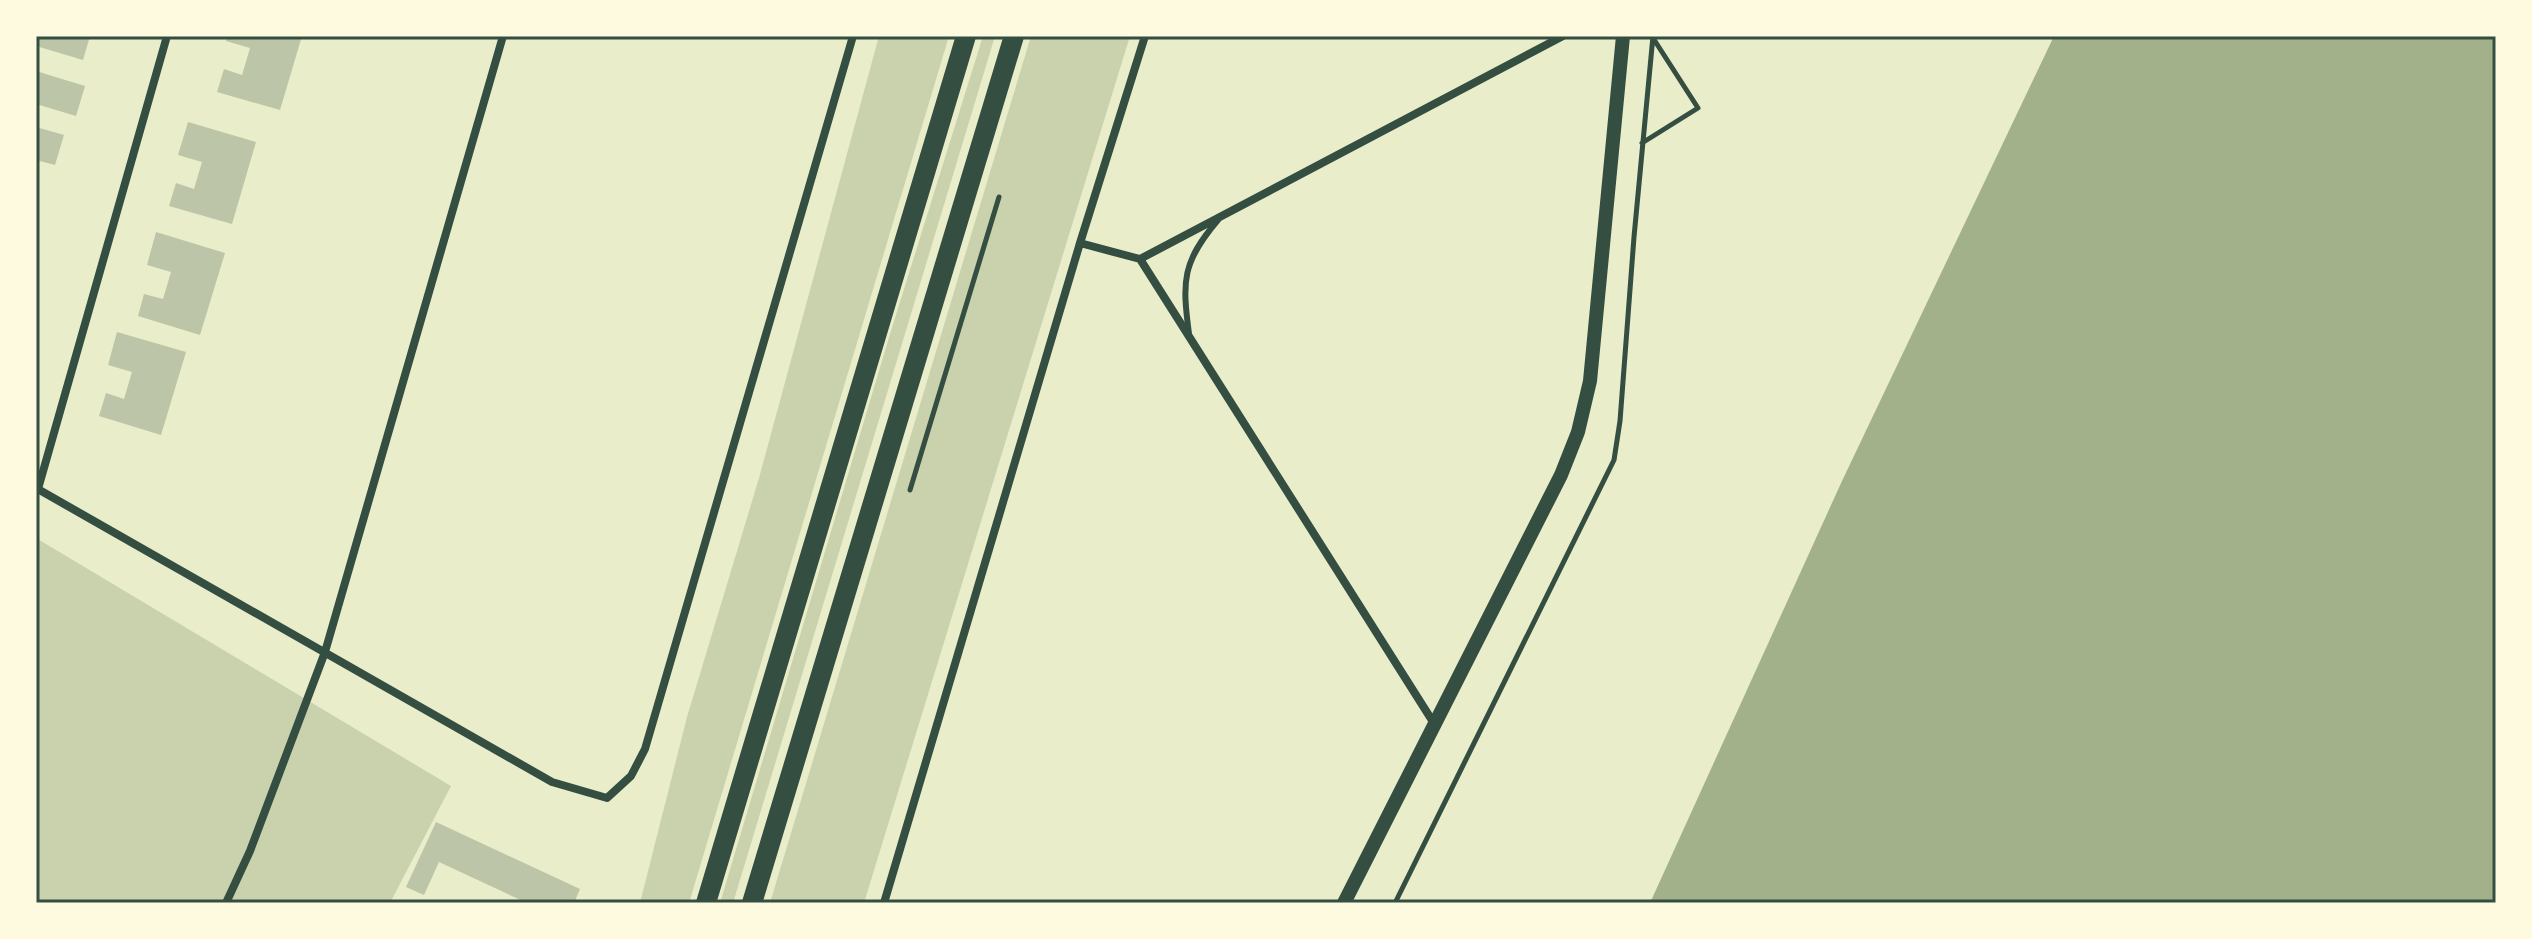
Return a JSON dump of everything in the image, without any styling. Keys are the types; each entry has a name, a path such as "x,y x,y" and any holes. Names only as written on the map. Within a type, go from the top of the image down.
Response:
{"main road":[{"path":"706,903 966,36"},
{"path":"752,903 1014,36"}],"street":[{"path":"167,36 37,489 552,782 607,798 631,776 645,749 853,36"},
{"path":"226,903 250,851 325,652 503,36"},
{"path":"884,903 1080,243 1145,36"},
{"path":"1080,243 1140,259 1563,36"},
{"path":"1344,903 1561,475 1578,432 1590,381 1623,36"},
{"path":"1140,259 1435,725"}],"lane":[{"path":"1190,338 1183,292 1190,263 1201,240 1221,217"}],"path":[{"path":"1642,143 1698,108 1652,37"}],"shaded area":[{"path":"879,36 949,36 689,903 640,903 687,717 759,478"},
{"path":"983,36 995,36 733,903 720,903 890,334"},
{"path":"1031,36 1130,36 864,903 770,903"},
{"path":"2054,36 2496,36 2496,903 1650,903 1842,481"},
{"path":"36,538 451,786 390,903 36,903"}],"building":[{"path":"36,36 90,36 83,60 36,46"},
{"path":"228,36 302,36 280,110 217,92 224,69 242,75 250,48 226,41"},
{"path":"36,71 85,86 76,116 36,104"},
{"path":"188,122 256,142 232,224 169,206 176,183 194,189 202,162 178,155"},
{"path":"36,127 64,135 55,165 36,160"},
{"path":"156,232 225,253 200,335 138,316 144,294 163,299 171,272 147,265"},
{"path":"117,332 186,352 161,435 99,416 106,393 124,399 132,372 108,365"},
{"path":"436,822 580,889 574,903 527,903 439,862 424,895 406,887"}]}
